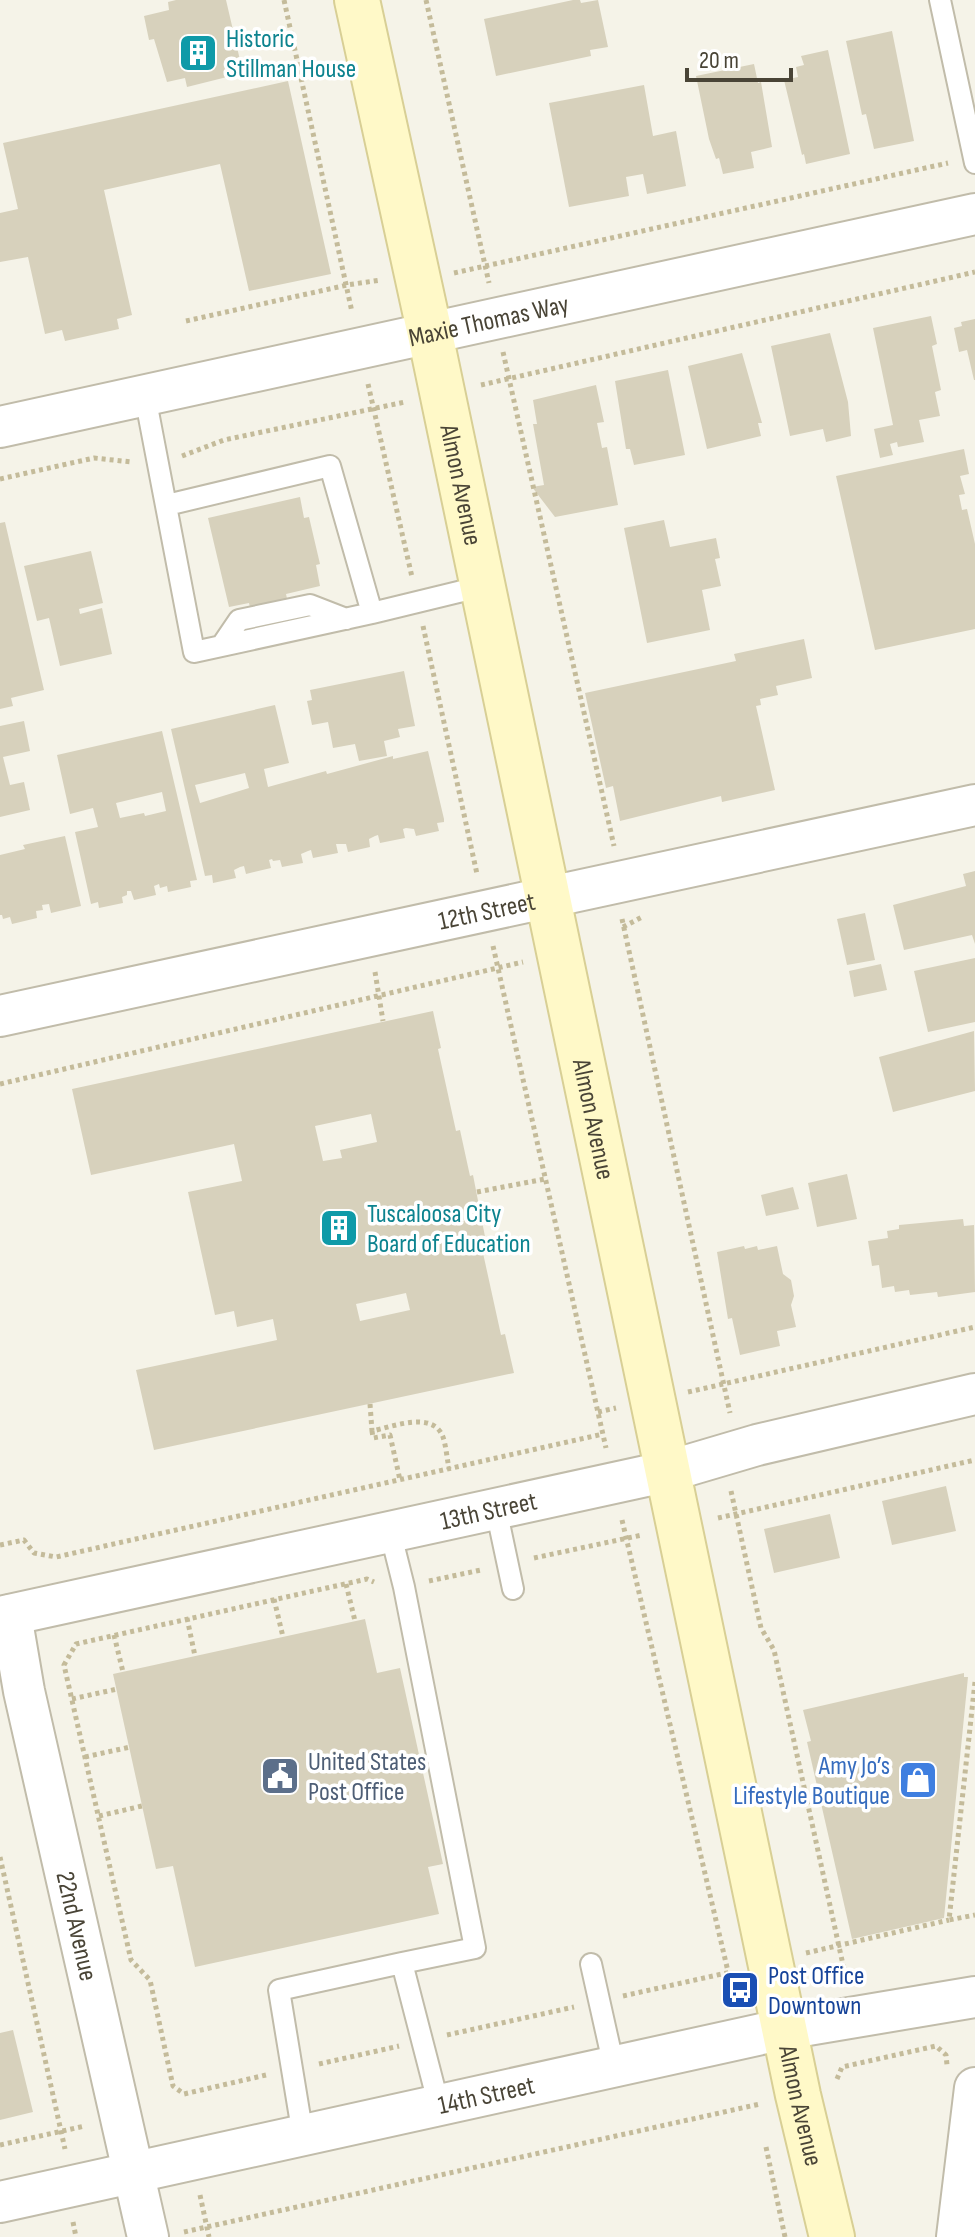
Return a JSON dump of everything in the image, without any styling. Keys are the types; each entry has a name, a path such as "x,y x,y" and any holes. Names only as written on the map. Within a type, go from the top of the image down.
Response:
{"main road":[{"name":"Almon Avenue","path":"357,0 669,1471 764,2034 778,2100 832,2237"}],"street":[{"name":"Maxie Thomas Way","path":"0,427 975,214"},
{"name":"12th Street","path":"0,1016 975,805"},
{"name":"13th Street","path":"6,1616 669,1471 757,1445 975,1394"},
{"name":"22nd Avenue","path":"6,1616 134,2174 162,2235"},
{"name":"14th Street","path":"0,2202 764,2034 975,1997"},
{"path":"957,2237 960,2081"}],"lane":[{"path":"940,0 974,160"},
{"path":"145,396 194,652 483,586"},
{"path":"167,505 330,466 372,613"},
{"path":"496,1509 513,1589"},
{"path":"303,2136 279,1990 475,1948 404,1587 390,1531"},
{"path":"402,1963 439,2106"},
{"path":"591,1964 614,2067"}],"path":[{"path":"284,0 614,1483 764,2034 778,2100"},
{"path":"426,0 497,319 507,379 610,829 623,927 730,1407 731,1492 761,1628 774,1650 864,2062"},
{"path":"186,321 368,281 418,279 974,160"},
{"path":"0,479 94,458 145,464 181,456 224,440 443,394 975,272"},
{"path":"369,936 383,1021"},
{"path":"0,1084 559,953"},
{"path":"477,1192 545,1179"},
{"path":"598,1412 975,1327"},
{"path":"370,1404 373,1438 390,1435 400,1480"},
{"path":"372,1431 419,1421 435,1426 442,1434 449,1469"},
{"path":"0,1545 24,1540 34,1553 56,1557 603,1434"},
{"path":"346,1584 355,1621"},
{"path":"274,1599 283,1637"},
{"path":"187,1618 195,1656"},
{"path":"114,1635 123,1672"},
{"path":"975,1682 949,1920 975,1915"},
{"path":"72,1699 117,1689"},
{"path":"85,1757 130,1747"},
{"path":"99,1816 142,1806"},
{"path":"0,1857 65,2146 65,2188 76,2237"},
{"path":"162,2235 778,2100 838,2085 837,2078 842,2067 936,2046 946,2055 960,2081"},
{"path":"761,2120 778,2100"},
{"path":"0,2145 120,2118"},
{"path":"764,2134 785,2237"}],"building":[{"name":"Historic Stillman House","path":"226,0 243,73 187,87 185,78 167,82 154,39 149,40 144,16 169,10 168,2"},
{"path":"580,0 581,3 598,0 608,47 590,50 591,56 496,76 484,19"},
{"path":"892,31 914,141 874,149 866,114 862,115 846,41"},
{"path":"828,50 850,154 806,164 784,80 798,77 796,67 804,65 801,56"},
{"path":"754,64 758,83 761,82 772,147 751,152 754,168 723,174 709,139 696,76"},
{"path":"288,81 331,274 249,291 220,164 104,190 132,315 117,319 119,329 65,341 62,330 45,334 28,257 0,262 0,213 18,209 3,143"},
{"path":"644,85 653,136 676,131 686,186 647,194 643,174 626,177 629,196 569,207 549,103"},
{"path":"931,316 937,344 932,346 941,390 935,392 940,416 919,420 924,442 898,447 897,442 890,444 893,455 880,458 874,429 893,425 873,328"},
{"path":"975,319 974,380 967,350 959,352 954,328 962,326 961,322"},
{"path":"830,333 848,402 851,436 826,442 823,429 790,436 771,346"},
{"path":"742,353 762,423 758,423 761,436 707,449 688,366"},
{"path":"668,370 685,455 634,465 630,449 626,449 615,381"},
{"path":"596,385 604,422 597,423 602,448 607,447 618,505 555,517 532,487 544,485 533,424 537,424 533,400"},
{"path":"964,449 969,474 960,476 965,494 959,495 962,510 967,509 975,544 975,629 875,650 836,476"},
{"path":"300,497 304,518 309,517 320,564 316,565 320,586 286,594 293,626 256,635 249,603 229,607 208,518"},
{"path":"664,520 670,547 716,538 720,558 715,559 721,586 702,590 710,630 647,643 624,528"},
{"path":"5,522 44,690 11,698 13,706 0,709 0,523"},
{"path":"91,551 103,603 79,609 80,614 102,608 112,654 60,666 49,618 37,621 24,566"},
{"path":"804,639 812,678 776,686 778,695 760,699 761,705 756,706 775,790 722,802 721,796 620,821 613,786 606,788 585,693 736,661 734,654"},
{"path":"404,671 415,726 398,729 400,737 384,741 387,756 359,761 355,744 333,748 328,722 312,725 307,701 312,700 310,690"},
{"path":"275,705 289,763 264,769 268,787 326,771 327,774 393,756 393,759 428,751 444,822 437,823 439,831 416,836 414,829 406,828 403,829 405,838 380,843 378,835 369,839 370,847 348,852 346,844 336,844 338,853 313,858 311,850 301,854 303,863 282,867 280,860 272,859 269,860 271,868 246,874 244,866 240,867 234,870 236,878 213,883 212,875 205,876 171,729","holes":["245,773 249,788 200,803 195,785"]},
{"path":"24,721 30,751 3,757 10,785 24,782 30,810 0,817 0,726"},
{"path":"162,731 197,880 190,881 191,887 168,892 167,886 160,888 159,884 154,886 156,895 134,900 131,891 127,891 127,895 122,897 123,903 99,908 98,902 91,904 75,832 98,827 93,808 70,814 57,755","holes":["162,792 166,811 120,818 116,803"]},
{"path":"65,836 81,906 51,913 49,904 42,905 43,910 36,911 37,918 12,924 10,917 3,919 0,915 0,855 25,849 23,845"},
{"path":"975,871 975,944 972,935 904,950 893,905 966,886 963,874"},
{"path":"865,913 875,960 847,965 837,919"},
{"path":"975,958 975,1022 928,1032 914,971"},
{"path":"881,964 887,990 854,997 849,971"},
{"name":"Tuscaloosa City Board of Education","path":"433,1011 456,1131 460,1130 470,1176 473,1175 488,1252 483,1253 501,1335 505,1334 514,1373 154,1450 136,1370 277,1340 273,1319 237,1327 234,1311 215,1315 188,1192 242,1181 234,1144 91,1175 72,1089","holes":["371,1114 377,1142 340,1150 342,1158 323,1161 315,1126","406,1293 410,1310 360,1321 356,1304"]},
{"path":"974,1031 975,1091 893,1112 879,1057"},
{"path":"847,1174 857,1219 817,1227 808,1183"},
{"path":"793,1187 799,1209 766,1216 761,1195"},
{"path":"963,1219 964,1226 974,1225 975,1292 938,1297 937,1292 910,1295 909,1290 895,1292 894,1286 882,1288 879,1265 872,1266 868,1241 888,1238 887,1231 899,1229 899,1225"},
{"path":"744,1246 745,1249 757,1246 758,1250 777,1246 783,1274 791,1280 794,1296 791,1305 796,1327 777,1331 780,1346 740,1355 732,1318 728,1319 717,1252"},
{"path":"946,1486 956,1531 892,1545 882,1501"},
{"path":"830,1514 840,1558 774,1573 764,1529"},
{"name":"United States Post Office","path":"365,1619 377,1673 400,1668 443,1864 428,1867 439,1914 195,1967 173,1866 156,1869 113,1674"},
{"path":"964,1673 964,1677 968,1677 944,1918 852,1939 807,1742 811,1741 803,1710"},
{"path":"13,2030 33,2112 0,2120 0,2033"}],"place":[{"name":"Historic Stillman House","path":"198,53"},
{"name":"Tuscaloosa City Board of Education","path":"339,1228"},
{"name":"United States Post Office","path":"280,1776"},
{"name":"Amy Jo’s Lifestyle Boutique","path":"918,1780"},
{"name":"Post Office Downtown","path":"740,1990"}]}
